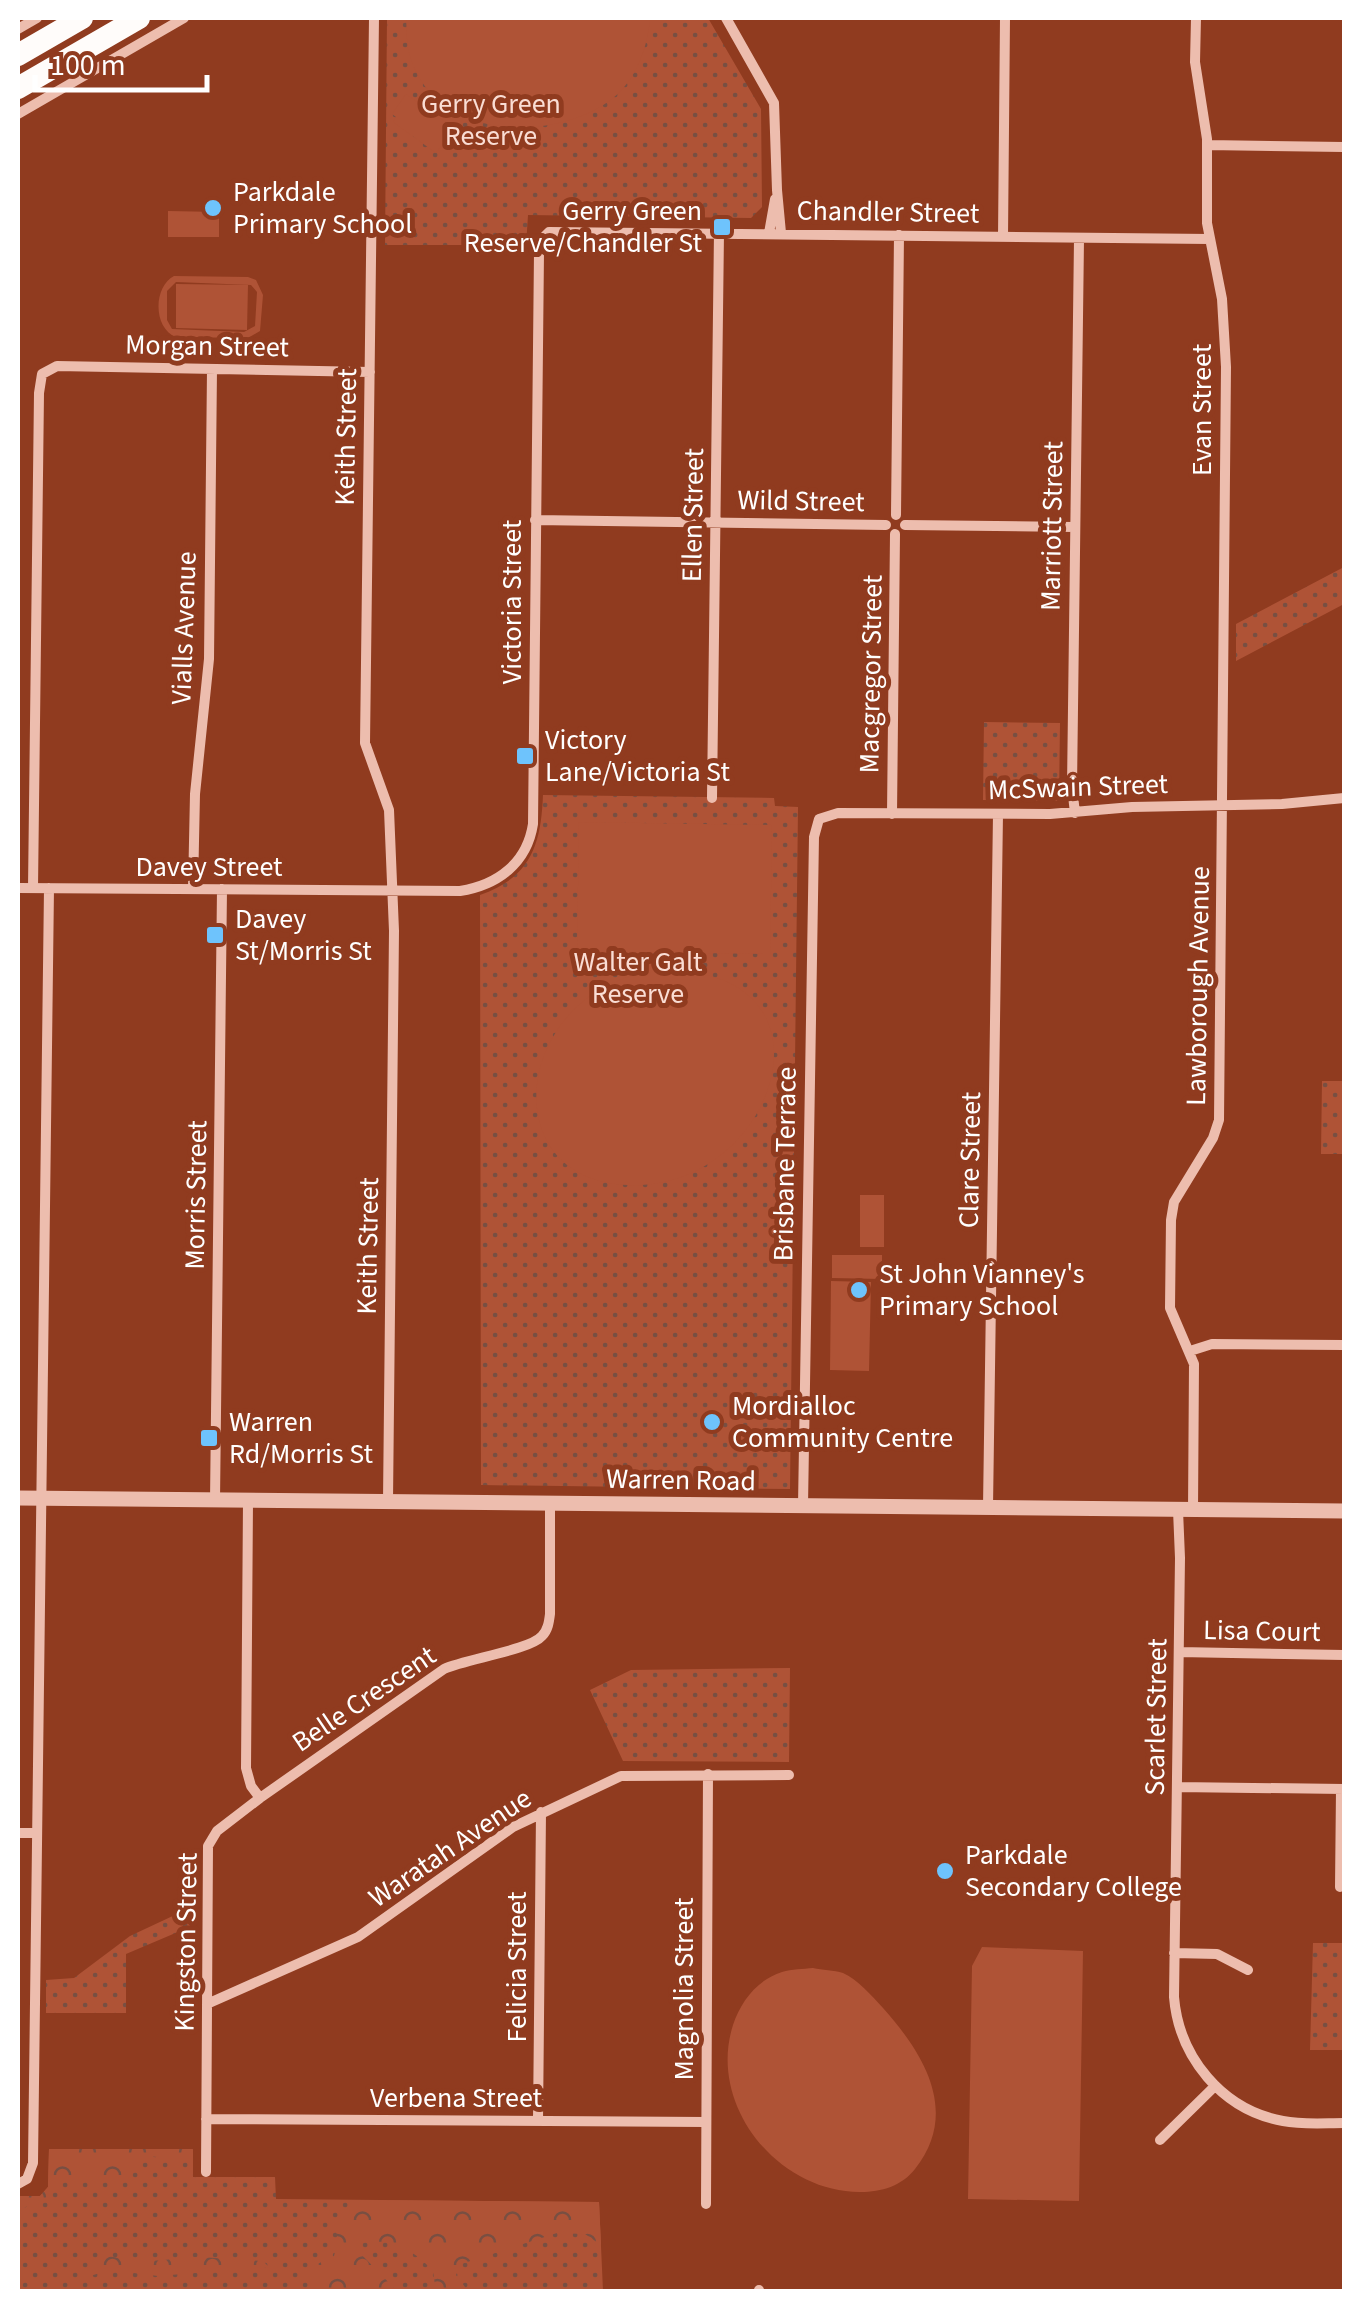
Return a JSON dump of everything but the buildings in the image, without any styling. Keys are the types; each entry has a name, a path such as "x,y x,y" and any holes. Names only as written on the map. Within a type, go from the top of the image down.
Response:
{"highway":[{"path":"18,55 82,18"},
{"path":"18,88 139,18"}],"street":[{"path":"18,29 38,18"},
{"path":"18,114 184,18"},
{"name":"Keith Street","path":"374,18 365,743 369,762 388,803 394,931 388,1502"},
{"path":"726,18 774,103 775,233"},
{"path":"1003,237 1006,18"},
{"name":"Evan Street","path":"1196,18 1196,62 1207,145 1205,200 1226,340 1222,806"},
{"path":"1207,145 1344,147"},
{"name":"Chandler Street","path":"566,230 1210,239"},
{"name":"Victoria Street","path":"392,891 460,892 489,884 514,866 531,838 539,252 544,235 566,230"},
{"name":"Ellen Street","path":"712,798 719,232"},
{"path":"896,516 899,234"},
{"name":"Marriott Street","path":"1075,813 1072,788 1079,240"},
{"name":"Morgan Street","path":"33,888 39,393 44,370 57,366 370,372"},
{"name":"Vialls Avenue","path":"193,889 194,807 209,658 212,369"},
{"path":"896,516 905,525 903,531 895,534 886,524 896,516"},
{"name":"Wild Street","path":"535,520 886,524"},
{"path":"905,525 1074,527"},
{"name":"Macgregor Street","path":"892,814 895,534"},
{"name":"McSwain Street","path":"816,823 838,812 1075,813 1344,798"},
{"name":"Lawborough Avenue","path":"1185,1510 1194,1373 1190,1351 1170,1308 1171,1220 1174,1202 1213,1138 1219,1120 1222,806"},
{"name":"Clare Street","path":"988,1508 998,814"},
{"name":"Brisbane Terrace","path":"802,1506 816,823"},
{"name":"Davey Street","path":"18,888 392,891"},
{"path":"22,2181 33,2163 50,888"},
{"name":"Morris Street","path":"215,1500 222,889"},
{"path":"1190,1351 1212,1344 1344,1345"},
{"name":"Warren Road","path":"18,1498 1344,1512"},
{"path":"248,1501 246,1768 251,1786 260,1798"},
{"name":"Belle Crescent","path":"260,1798 444,1668 470,1658 527,1646 542,1637 550,1614 550,1503"},
{"name":"Scarlet Street","path":"1185,1510 1180,1558 1174,1952 1174,1996 1182,2036 1195,2062 1215,2086 1240,2106 1267,2117 1344,2124"},
{"name":"Lisa Court","path":"1179,1652 1344,1655"},
{"name":"Magnolia Street","path":"706,2204 708,1774"},
{"name":"Waratah Avenue","path":"206,2004 358,1937 514,1827 621,1776 790,1775"},
{"path":"1177,1787 1343,1789 1340,1887"},
{"name":"Kingston Street","path":"206,2172 208,1846 216,1831 260,1798"},
{"name":"Felicia Street","path":"538,2121 540,1812"},
{"path":"18,1833 37,1834"},
{"path":"1174,1952 1217,1954 1248,1970"},
{"path":"1160,2140 1215,2086"},
{"name":"Verbena Street","path":"206,2119 706,2122"}],"green space":[{"name":"Gerry Green Reserve","path":"387,18 708,18 761,109 762,207 751,218 528,215 526,245 385,245"},
{"path":"406,18 650,18 639,62 612,99 587,114 528,127 498,126 469,118 443,104 423,84 410,56"},
{"path":"406,94 454,128 436,153 393,122 396,117 392,114"},
{"path":"168,211 219,212 219,237 168,237"},
{"path":"174,276 256,280 263,295 260,331 248,338 176,337 163,325 158,307 167,281","holes":["176,282 251,285 257,292 255,326 244,332 172,329 167,320 167,291"]},
{"path":"176,284 248,285 247,330 176,328"},
{"path":"1344,567 1344,604 1236,661 1236,624"},
{"path":"984,722 1060,723 1059,801 983,800"},
{"name":"Walter Galt Reserve","path":"543,795 774,798 775,806 798,807 790,1489 481,1485 480,895 511,879 530,857 536,844"},
{"path":"579,822 772,825 770,954 577,951"},
{"path":"660,971 718,978 754,1001 772,1034 772,1073 757,1113 729,1148 690,1174 642,1185 592,1178 558,1156 540,1124 537,1085 548,1046 573,1010 611,984"},
{"path":"1322,1081 1344,1081 1344,1154 1321,1154"},
{"path":"860,1195 884,1195 884,1247 860,1247"},
{"path":"832,1255 882,1255 882,1279 832,1278"},
{"path":"831,1281 871,1282 869,1371 830,1370"},
{"path":"790,1668 789,1762 623,1761 590,1690 631,1670"},
{"path":"192,1907 192,1926 126,1954 126,2013 46,2013 46,1980 74,1978 130,1936"},
{"path":"1313,1943 1344,1943 1344,2050 1310,2050"},
{"path":"982,1947 1083,1951 1079,2201 968,2199 972,1966"},
{"path":"813,1968 843,1973 869,1993 912,2045 931,2084 935,2126 928,2148 910,2175 891,2187 861,2192 831,2188 803,2178 756,2139 740,2114 731,2085 728,2055 733,2025 741,2008 751,1992 773,1976"},
{"path":"49,2149 193,2149 193,2177 275,2177 276,2199 599,2202 603,2291 18,2292 18,2196 40,2196 48,2187"},
{"path":"49,2149 193,2149 193,2165 184,2160 148,2156 120,2179 60,2178 44,2199 18,2208 18,2196 40,2196 48,2187"},
{"path":"355,2200 599,2202 601,2245 585,2234 557,2233 461,2264 456,2275 468,2291 436,2292 433,2271 410,2251 383,2242 362,2243 357,2250 397,2291 313,2291 309,2268 334,2256 338,2240 334,2220"},
{"path":"108,2256 139,2262 199,2257 263,2261 269,2267 158,2276 110,2270 90,2276 93,2266"}],"place":[{"name":"Parkdale Primary School","path":"213,208"},
{"name":"Gerry Green Reserve/Chandler St","path":"722,227"},
{"name":"Victory Lane/Victoria St","path":"525,756"},
{"name":"Davey St/Morris St","path":"215,935"},
{"name":"St John Vianney's Primary School","path":"859,1290"},
{"name":"Mordialloc Community Centre","path":"712,1422"},
{"name":"Warren Rd/Morris St","path":"209,1438"},
{"name":"Parkdale Secondary College","path":"945,1871"}]}
